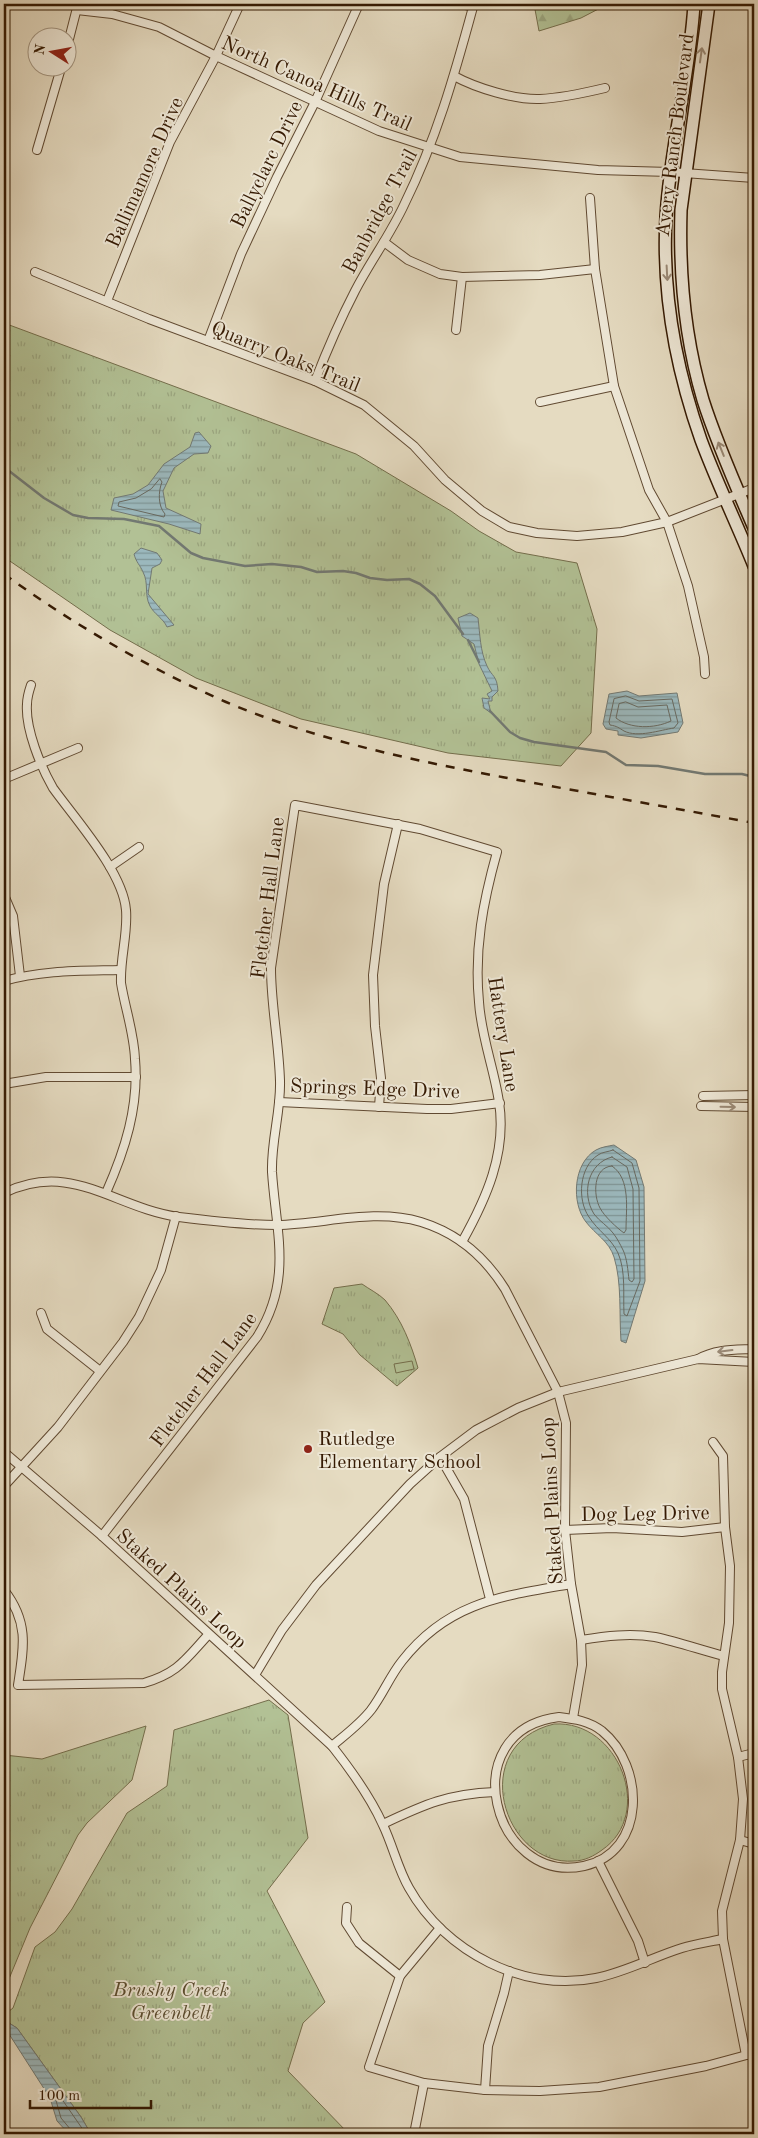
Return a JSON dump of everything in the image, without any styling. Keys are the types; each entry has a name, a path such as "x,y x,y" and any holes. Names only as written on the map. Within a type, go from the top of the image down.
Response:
{"main road":[{"name":"Avery Ranch Boulevard","path":"694,4 670,172 666,218 668,299 680,369 702,441 754,566"},
{"name":"Avery Ranch Boulevard","path":"709,4 685,172 680,242 682,291 686,322 703,399 714,432 754,528"}],"street":[{"name":"Ballimamore Drive","path":"107,301 170,142 216,56 240,4"},
{"name":"Ballyclarc Drive","path":"208,341 241,254 315,102 359,4"},
{"name":"Banbridge Trail","path":"315,381 329,345 355,290 403,207 430,149 454,76 473,7 461,4"},
{"name":"North Canoa Hills Trail","path":"77,7 159,27 216,56 379,132 460,157 598,170 685,172 754,178"},
{"path":"72,28 77,7"},
{"path":"454,76 471,86 538,99 568,96 605,88"},
{"path":"37,150 58,78"},
{"path":"590,198 595,269 614,386 649,490 666,522 688,586 704,657 705,674"},
{"path":"754,235 754,257"},
{"path":"384,242 408,260 430,270 440,274 462,277 540,275 595,269"},
{"name":"Quarry Oaks Trail","path":"35,272 149,320 315,381 364,405 414,446 444,480 482,511 509,527 537,533 577,536 622,532 666,522 754,488"},
{"path":"456,330 462,277"},
{"path":"540,402 614,386"},
{"path":"31,685 26,703 27,716 41,763 53,788 110,867 122,890 126,909 126,930 120,970 122,990 136,1058 136,1077 132,1117 127,1140 106,1193"},
{"path":"4,779 78,748"},
{"name":"Hattery Lane","path":"296,805 398,824 497,852 485,896 480,925 477,970 482,1027 500,1104 500,1138 493,1178 486,1198 462,1242"},
{"name":"Fletcher Hall Lane","path":"102,1536 258,1337 268,1320 275,1301 278,1284 278,1225 272,1150 279,1102 279,1064 271,993 271,968 296,805"},
{"path":"379,1106 381,1078 374,1018 373,975 384,884 398,824"},
{"path":"110,867 138,847"},
{"path":"4,895 13,916 20,976"},
{"path":"4,981 20,976 50,972 120,970"},
{"path":"4,1084 46,1077 136,1077"},
{"path":"703,1096 754,1095"},
{"name":"Springs Edge Drive","path":"279,1102 451,1109 500,1104"},
{"path":"701,1106 754,1107"},
{"name":"Staked Plains Loop","path":"4,1193 25,1185 54,1181 85,1186 149,1209 176,1216 278,1225 369,1217 395,1217 422,1223 462,1242 484,1262 500,1281 558,1392 564,1413 567,1432 565,1530 571,1584 581,1640 582,1665 573,1718"},
{"path":"4,1486 58,1427 129,1334 161,1270 176,1216"},
{"path":"41,1313 47,1329 100,1371"},
{"path":"255,1676 282,1630 316,1585 410,1484 440,1457 476,1430 505,1414 558,1392 698,1359 709,1353 754,1349"},
{"path":"698,1359 754,1362"},
{"path":"440,1928 400,1976 369,2067 424,2083 485,2090 540,2090 599,2087 706,2066 750,2054 723,1939 722,1911 724,1896 740,1840 743,1799 738,1757 722,1689 729,1623 730,1566 725,1528 723,1456 713,1442"},
{"name":"Staked Plains Loop","path":"4,1452 102,1536 208,1635 332,1746 357,1779 383,1824 408,1885 422,1907 440,1928 472,1953 509,1971 550,1980 571,1981 613,1974 683,1948 723,1939"},
{"path":"440,1457 464,1499 490,1599"},
{"name":"Dog Leg Drive","path":"565,1530 612,1528 682,1532 725,1528"},
{"path":"332,1746 368,1714 400,1663 424,1637 456,1615 490,1599 571,1584"},
{"path":"4,1590 14,1602 24,1634 18,1685 144,1684 174,1671 208,1635"},
{"path":"581,1640 625,1635 641,1636 656,1638 724,1656"},
{"path":"559,1717 573,1718 593,1725 610,1739 621,1756 633,1789 634,1799 633,1815 627,1832 615,1848 598,1861 574,1868 558,1867 533,1859 517,1845 510,1836 500,1812 495,1792 495,1778 501,1755 518,1732 537,1721 559,1717"},
{"path":"738,1757 754,1753"},
{"path":"383,1824 437,1800 451,1796 495,1792"},
{"path":"740,1840 754,1844"},
{"path":"598,1861 638,1941 645,1962"},
{"path":"347,1907 346,1924 359,1943 400,1976"},
{"path":"485,2090 488,2046 509,1971"},
{"path":"414,2134 424,2083"}],"green space":[{"path":"534,4 608,4 581,18 539,31"},
{"path":"4,323 356,454 516,552 577,563 597,629 591,733 561,766 448,753 301,719 196,678 110,630 4,557"},
{"path":"362,1284 385,1300 401,1324 412,1350 418,1368 397,1386 360,1355 343,1334 322,1324 334,1288"},
{"path":"412,1361 414,1369 396,1373 394,1364"},
{"name":"Brushy Creek Greenbelt","path":"269,1700 288,1715 308,1838 267,1891 325,2002 303,2023 288,2071 348,2133 91,2134 81,2117 17,2028 4,2020 4,2015 13,2008 35,1947 55,1932 72,1909 127,1813 167,1786 174,1730"},
{"path":"554,1724 577,1727 596,1737 612,1753 622,1772 627,1793 626,1815 618,1834 602,1850 581,1860 549,1858 529,1845 513,1826 504,1803 503,1778 510,1755 527,1736"},
{"path":"146,1726 132,1780 87,1823 78,1835 30,1928 4,1991 4,1755 42,1759"}],"water":[{"path":"199,432 211,446 208,453 194,454 174,468 163,491 166,508 201,524 200,534 169,524 111,510 114,498 133,494 148,485 164,464 190,447 195,433"},
{"path":"141,548 157,553 162,560 160,564 152,568 148,594 174,625 167,627 148,602 145,576 134,554"},
{"path":"470,613 478,618 483,654 497,686 498,691 492,697 492,701 488,701 491,713 484,708 482,698 490,699 487,694 492,691 479,664 474,644 462,636 458,618"},
{"path":"627,691 639,696 677,693 683,723 678,732 641,738 618,735 618,731 606,729 603,724 609,694"},
{"path":"614,1145 636,1160 644,1187 645,1281 626,1343 621,1341 619,1288 614,1257 609,1246 586,1222 581,1214 577,1194 579,1173 588,1156 598,1149"},
{"path":"4,2020 17,2028 81,2117 91,2134 69,2134 57,2121 50,2098 9,2034 4,2031"}],"waterway":[{"path":"4,467 44,498 73,515 88,518 124,519 159,526 191,553 203,558 245,566 272,564 301,567 317,572 343,571 387,580 409,579 420,584 435,596 463,634"},
{"path":"468,640 479,662"},
{"path":"490,711 510,732 520,738 534,742 606,752 626,765 658,766 705,774 742,774 754,777"}],"railway":[{"path":"4,574 84,628 168,675 226,702 300,729 413,759 754,823"}],"place":[{"name":"Rutledge Elementary School","path":"308,1449"}]}
